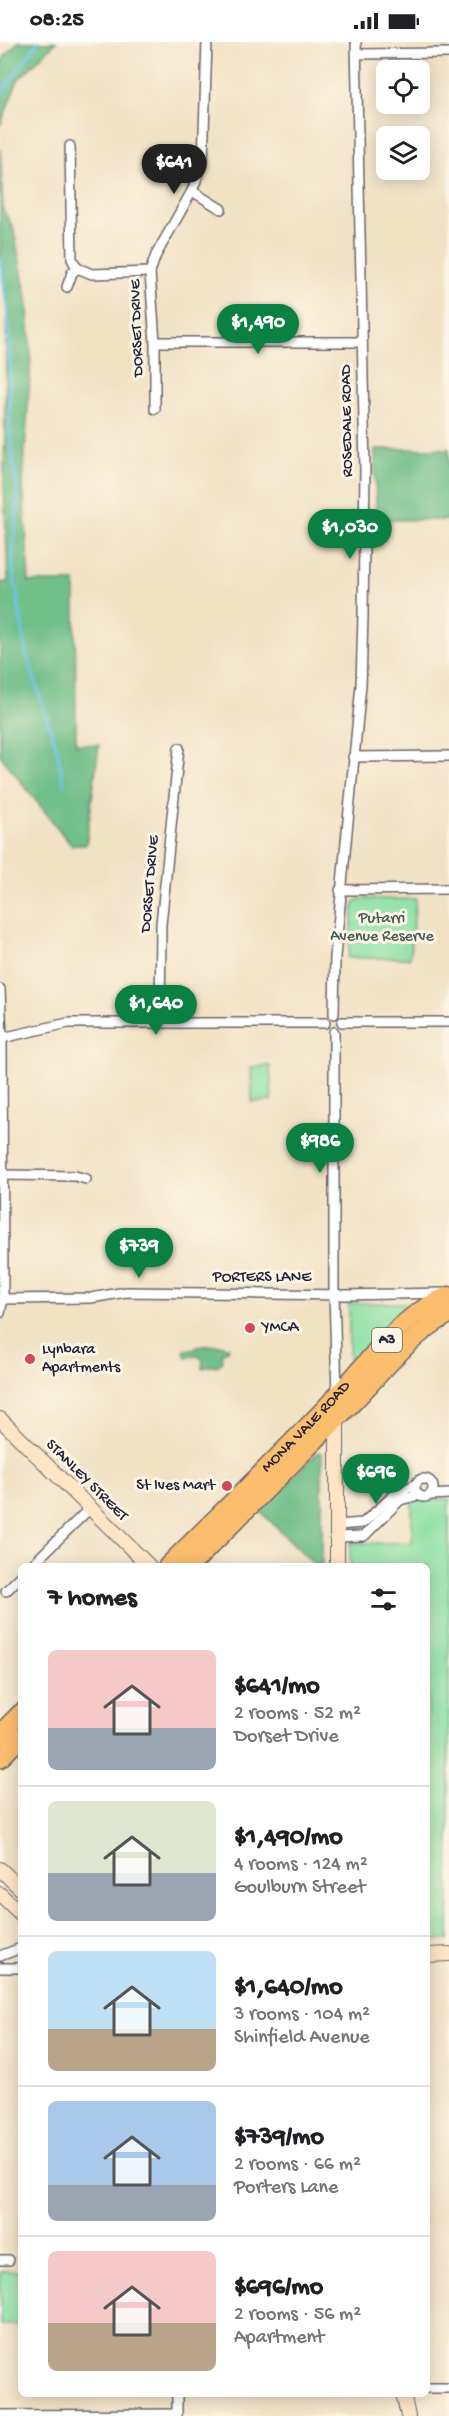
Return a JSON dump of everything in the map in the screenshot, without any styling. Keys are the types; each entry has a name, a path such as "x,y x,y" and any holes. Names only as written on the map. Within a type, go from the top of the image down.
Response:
{"highway":[{"name":"MONA VALE ROAD","path":"171,1563 337,1397 383,1343 422,1310 449,1295"},
{"name":"MONA VALE ROAD","path":"193,1563 415,1336 449,1314"},
{"path":"0,1734 18,1716"},
{"path":"0,1758 18,1740"}],"street":[{"name":"DORSET DRIVE","path":"155,409 155,342 150,272 156,255 192,191 203,162 207,42"},
{"name":"ROSEDALE ROAD","path":"334,1014 340,890 361,686 363,615 364,470 357,42"},
{"path":"357,54 449,53"},
{"path":"70,146 72,259 77,268 92,274 150,272"},
{"path":"192,191 221,209"},
{"path":"67,287 72,273 77,268"},
{"path":"155,342 361,342"},
{"name":"DORSET DRIVE","path":"160,1022 161,924 179,748"},
{"path":"353,757 449,756"},
{"path":"340,890 449,889"},
{"path":"0,988 3,1038 1,1091 3,1299 0,1312"},
{"path":"325,1023 328,1016 334,1014 339,1016 342,1022 339,1029 334,1032"},
{"path":"342,1022 449,1022"},
{"path":"3,1038 68,1023 325,1023"},
{"path":"325,1023 329,1030 334,1032"},
{"path":"334,1032 337,1563"},
{"path":"2,1175 75,1176 86,1179"},
{"name":"PORTERS LANE","path":"3,1299 91,1298 126,1292 449,1295"},
{"name":"STANLEY STREET","path":"0,1419 146,1563"},
{"path":"337,1531 363,1523 393,1496 421,1479 432,1482 432,1491"},
{"path":"416,1484 419,1495"},
{"path":"337,1531 364,1536 400,1500 419,1495 424,1497 432,1491 446,1494"},
{"path":"34,1563 90,1508"},
{"path":"6,1591 18,1579"},
{"path":"0,1869 18,1886"},
{"path":"0,1894 18,1911"},
{"path":"0,1956 18,1949"},
{"path":"430,1955 449,1954"},
{"path":"0,1968 18,1968"},
{"path":"430,2388 449,2388"},
{"path":"0,2415 177,2415 177,2397"},
{"path":"404,2397 408,2416"}],"green space":[{"path":"18,42 56,42 18,80 0,126 0,68 5,56"},
{"path":"0,148 3,210 13,227 27,298 31,357 23,484 29,582 75,582 76,744 99,745 86,845 71,845 0,755 0,583 8,582 4,480 7,299 0,265"},
{"path":"375,449 449,449 449,520 376,520"},
{"name":"Putarri Avenue Reserve","path":"359,899 416,899 410,958 348,958 354,903"},
{"path":"270,1066 272,1101 252,1102 251,1067"},
{"path":"349,1303 410,1303 410,1305 382,1330 352,1363 349,1362"},
{"path":"201,1346 229,1347 222,1353 223,1362 217,1366 202,1368 203,1360 198,1356 186,1357 184,1351"},
{"path":"318,1452 322,1454 322,1563 313,1563 260,1511"},
{"path":"412,1499 449,1499 449,1940 430,1940 430,1563 350,1563 350,1543 412,1543"},
{"path":"0,2271 18,2271 18,2325 0,2325"}],"waterway":[{"path":"0,95 38,42"},
{"path":"0,258 7,308 10,365 9,422 18,499 13,570 27,656 56,746 64,784"}],"place":[{"name":"YMCA","path":"250,1328"},
{"name":"Lynbara Apartments","path":"30,1359"},
{"name":"St Ives Mart","path":"227,1486"}]}
